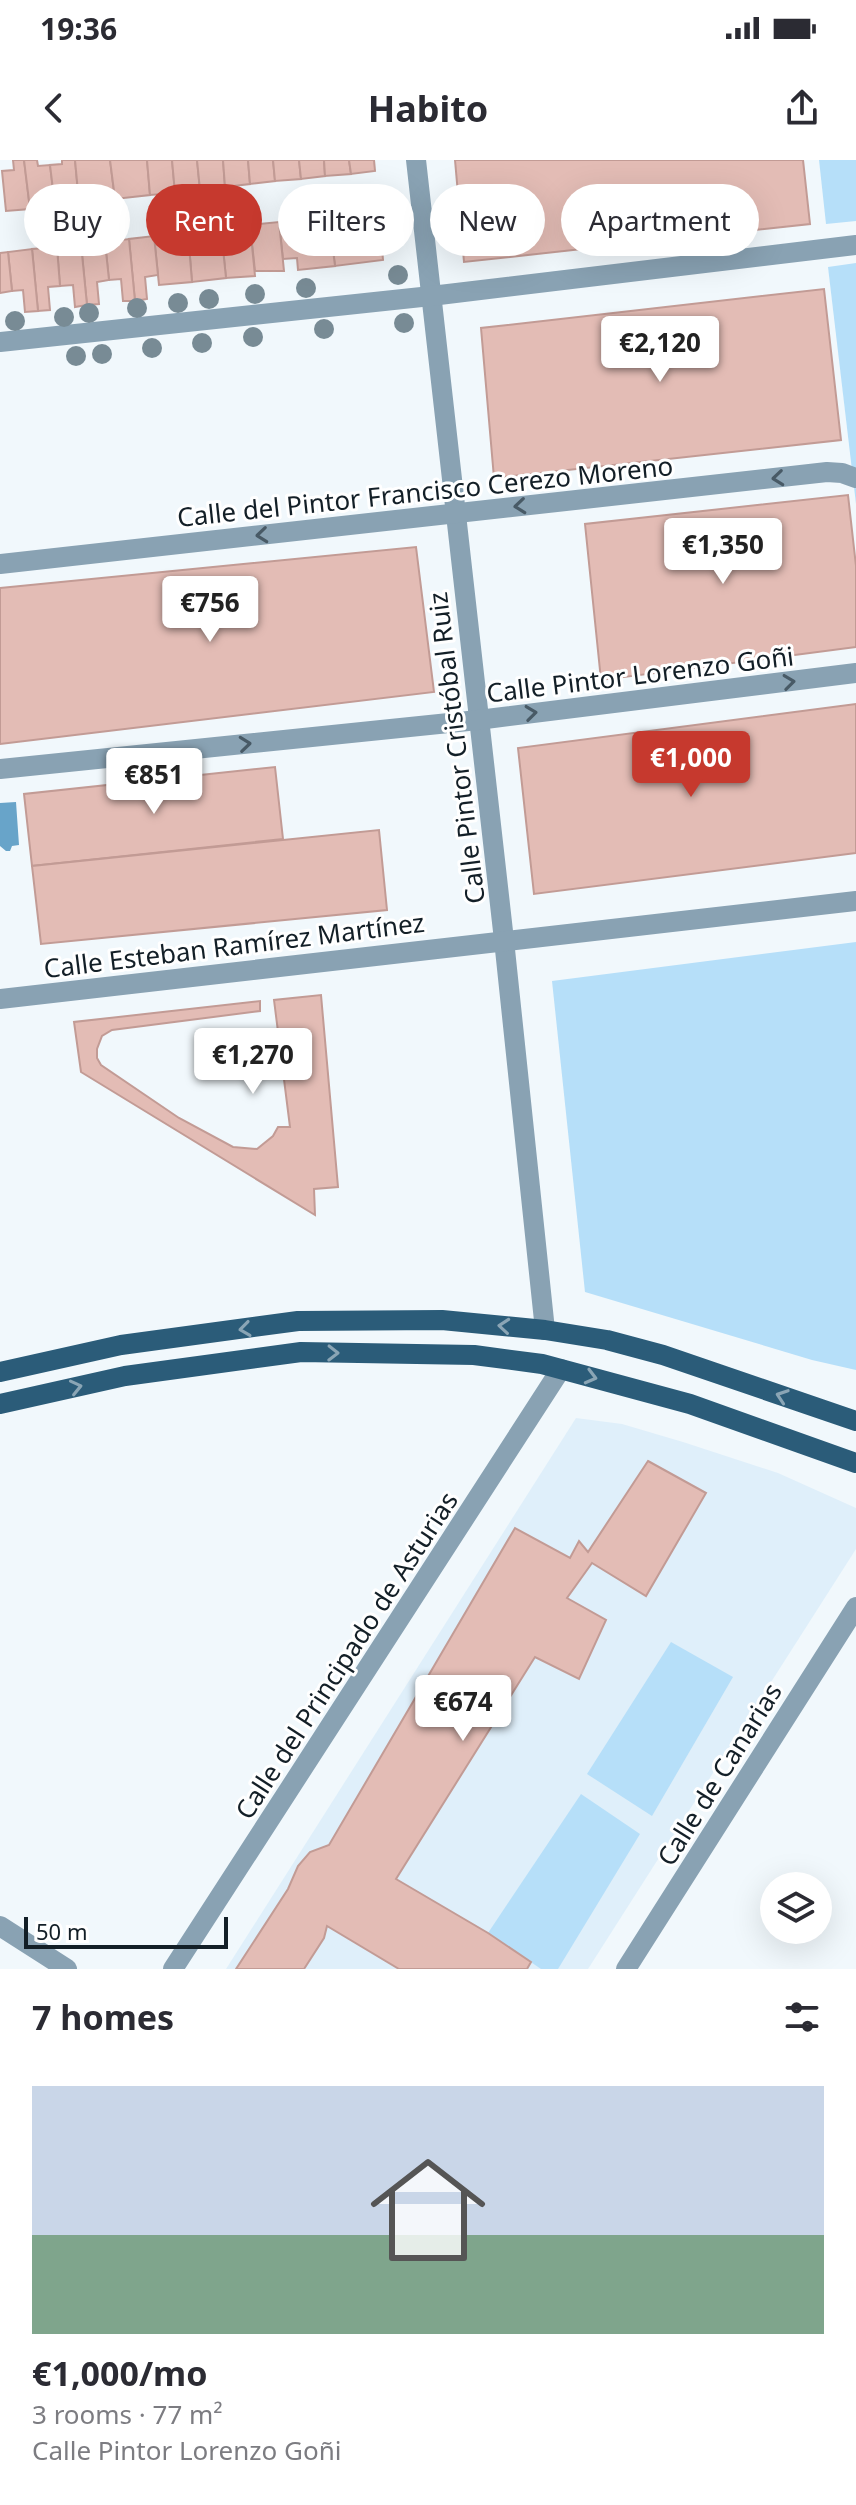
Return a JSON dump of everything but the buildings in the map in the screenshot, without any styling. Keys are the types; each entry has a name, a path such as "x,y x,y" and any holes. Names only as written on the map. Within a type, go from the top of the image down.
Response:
{"main road":[{"path":"0,1372 121,1345 298,1321 442,1320 545,1330 607,1340 663,1355 856,1421"},
{"path":"0,1404 125,1376 301,1352 474,1355 561,1369 690,1404 856,1463"}],"street":[{"name":"Calle Pintor Cristóbal Ruiz","path":"416,160 545,1330"},
{"path":"0,342 431,296 856,245"},
{"name":"Calle del Pintor Francisco Cerezo Moreno","path":"0,564 827,472 856,478"},
{"name":"Calle Pintor Lorenzo Goñi","path":"0,769 478,720 856,673"},
{"name":"Calle Esteban Ramírez Martínez","path":"0,999 856,901"},
{"name":"Calle del Principado de Asturias","path":"173,1969 561,1369"},
{"name":"Calle de Canarias","path":"626,1969 856,1607"},
{"path":"0,1926 67,1969"}],"shaded area":[{"path":"819,160 856,160 856,221 826,224"},
{"path":"856,263 856,504 828,267"},
{"path":"16,802 19,845 6,851 0,846 0,803"},
{"path":"856,942 856,1370 812,1360 585,1292 552,981"},
{"path":"576,1418 622,1424 683,1442 778,1473 856,1508 856,1549 588,1969 226,1969"},
{"path":"671,1642 733,1677 652,1816 587,1774"},
{"path":"581,1794 640,1834 558,1969 541,1969 488,1933"}]}
